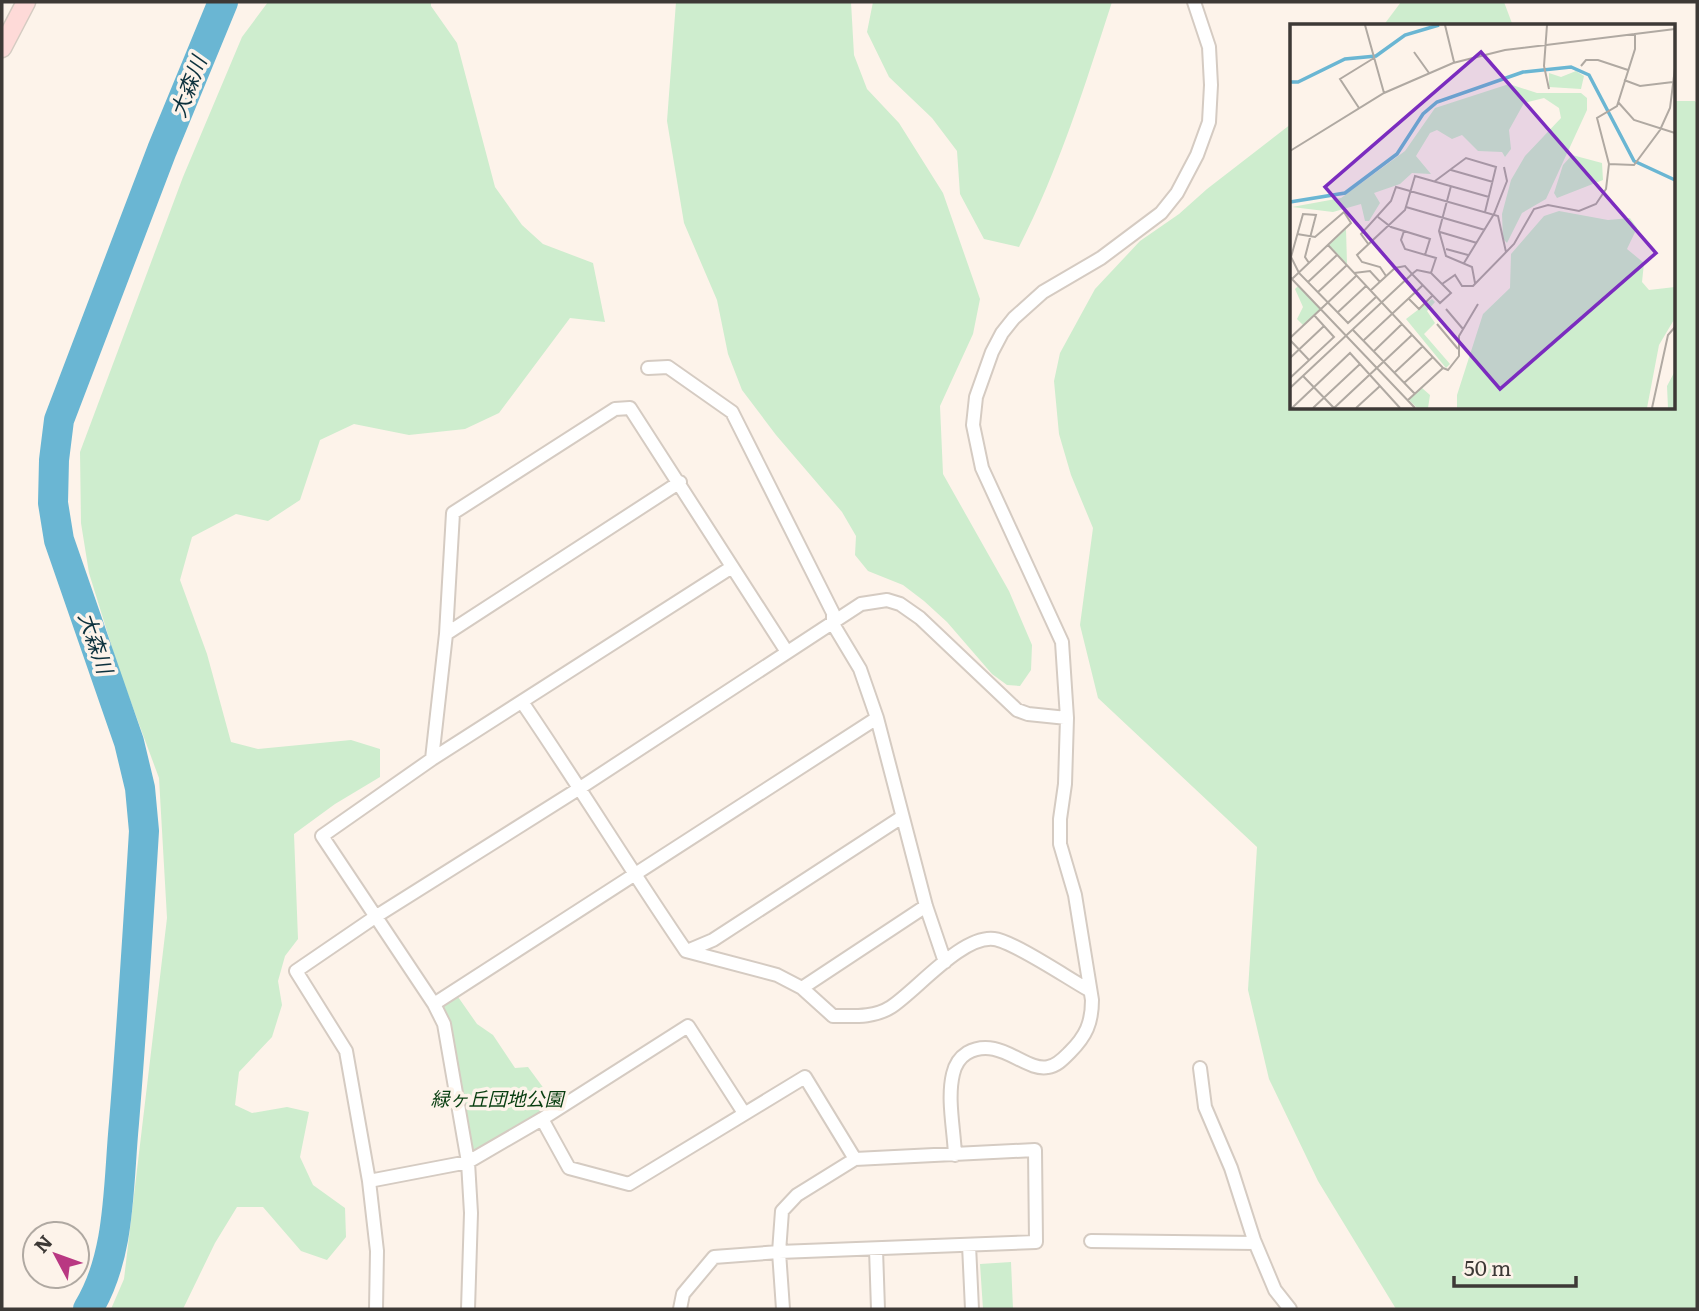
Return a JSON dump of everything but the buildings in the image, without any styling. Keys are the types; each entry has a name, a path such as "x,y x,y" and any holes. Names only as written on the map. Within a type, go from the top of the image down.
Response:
{"main road":[{"path":"2,48 26,2"}],"street":[{"path":"955,1154 951,1093 952,1076 957,1063 973,1050 991,1048 1045,1068 1055,1065 1078,1044 1089,1027 1092,1000 1075,895 1060,844 1067,718 1062,642 982,468 973,425 976,397 992,352 1014,318 1043,292 1101,258 1141,229 1161,213 1177,193 1197,155 1209,122 1209,47 1194,2"},
{"path":"648,368 668,367 732,412 833,612 833,624 860,669 877,718 926,906 945,961"},
{"path":"432,759 446,634 453,513 615,409 630,408 787,652"},
{"path":"446,634 680,482"},
{"path":"468,1309 471,1213 468,1162 444,1024 434,1004 323,836 432,759 732,567"},
{"path":"376,1309 377,1251 369,1181 346,1051 296,971 375,917 580,788 861,604 887,600 900,604 920,618 1017,710 1028,714 1067,718"},
{"path":"522,702 580,788 634,876 686,951 777,975 802,988 833,1016 872,1015 891,1007 945,961 971,944 993,939 1020,950 1089,990"},
{"path":"434,1004 877,718"},
{"path":"686,951 713,940 902,817"},
{"path":"802,988 926,906"},
{"path":"369,1181 468,1162 542,1119 688,1026 744,1113"},
{"path":"1200,1068 1205,1107 1231,1168 1255,1243 1275,1290 1290,1309"},
{"path":"542,1119 569,1168 629,1184 805,1077 855,1158"},
{"path":"680,1309 683,1294 714,1257 779,1252 1036,1242 1035,1150 855,1158 797,1195 782,1211 779,1252 783,1309"},
{"path":"1091,1241 1255,1243"},
{"path":"969,1245 972,1309"},
{"path":"876,1249 878,1309"}],"green space":[{"path":"268,2 431,2 431,6 457,43 495,187 522,225 543,244 593,263 605,322 570,318 499,413 465,429 409,435 354,424 320,440 300,500 268,521 236,514 192,537 180,580 207,654 231,742 258,749 351,740 380,749 380,777 335,804 294,834 298,939 285,956 278,981 282,1005 272,1037 239,1072 235,1105 252,1113 287,1107 309,1112 300,1157 313,1185 345,1208 346,1237 327,1260 301,1251 263,1207 237,1207 215,1243 183,1309 111,1309 124,1279 167,918 159,778 119,670 89,573 81,523 80,452 183,177 242,37"},
{"path":"676,2 851,2 854,55 867,89 899,123 943,193 980,299 973,334 940,406 943,474 1009,591 1032,645 1031,670 1020,686 1007,685 992,674 947,622 903,585 868,571 855,555 856,536 842,512 776,435 742,390 728,354 717,300 684,223 667,121"},
{"path":"873,2 1112,2 1059,157 1019,247 984,239 960,194 957,151 932,118 889,77 867,32"},
{"path":"1401,2 1504,2 1512,24 1384,24"},
{"path":"1674,101 1695,101 1697,104 1697,1309 1396,1309 1318,1181 1269,1079 1248,990 1257,847 1098,698 1080,625 1093,528 1071,475 1059,434 1054,381 1060,353 1095,289 1140,241 1179,214 1290,125 1290,410 1674,410"},
{"name":"緑ヶ丘団地公園","path":"456,994 477,1024 493,1035 515,1068 528,1067 556,1105 471,1156 440,1005"},
{"path":"1011,1262 1013,1309 983,1309 980,1264"}],"waterway":[{"name":"大森川","path":"88,1309 107,1266 119,1195 144,831 140,788 129,742 59,540 53,503 54,460 59,420 162,150 223,2"}]}
